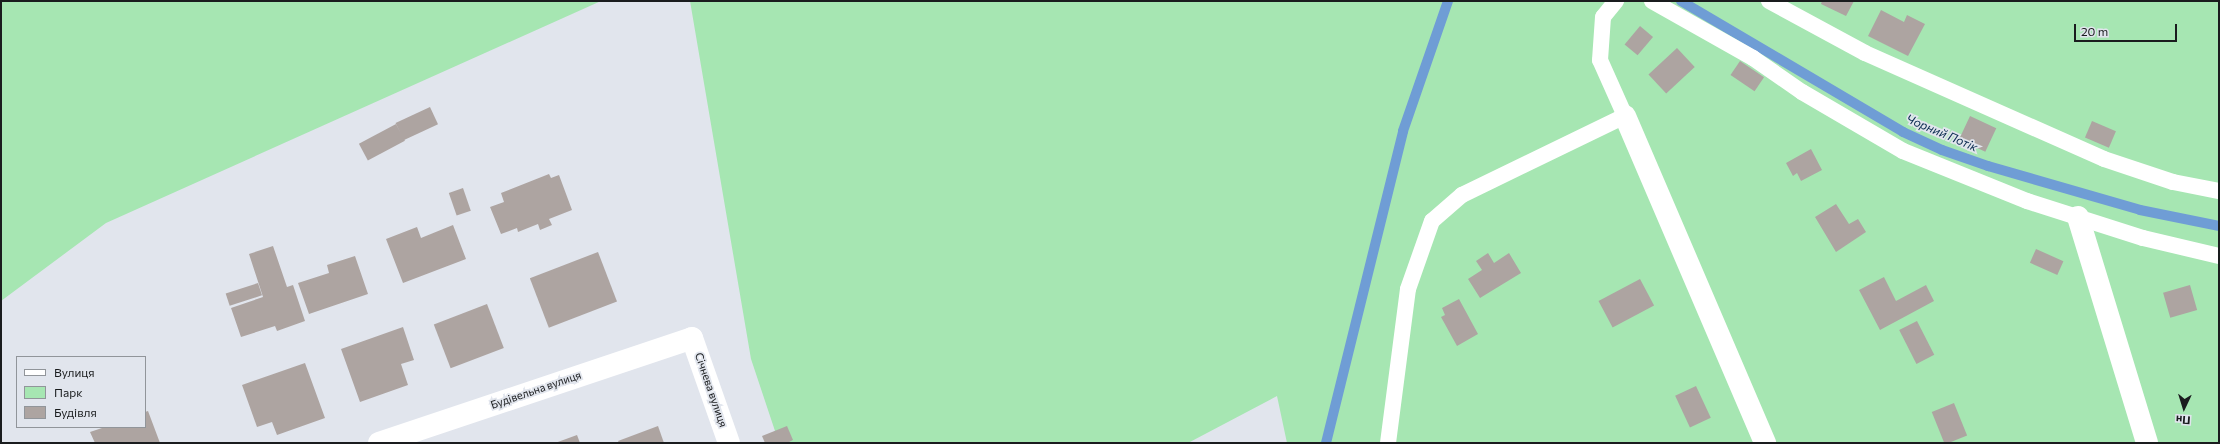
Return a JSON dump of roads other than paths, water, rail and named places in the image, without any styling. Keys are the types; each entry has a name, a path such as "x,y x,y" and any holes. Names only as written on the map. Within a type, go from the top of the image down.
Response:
{"street":[{"path":"1625,116 1765,443"},
{"path":"2078,217 2147,443"},
{"name":"Будівельна вулиця","path":"379,443 692,338"},
{"name":"Січнева вулиця","path":"692,338 729,443"}],"lane":[{"path":"1388,443 1408,289 1432,221 1462,195 1625,116 1600,60 1603,17 1616,1"},
{"path":"1652,1 1753,58 1802,92 1903,151 2027,201 2143,238 2219,256"},
{"path":"1769,1 1864,53 2104,159 2173,182 2219,192"}],"waterway":[{"path":"1326,443 1403,131 1448,1"},
{"name":"Чорний Потік","path":"1681,1 1903,132 1942,150 1988,166 2140,210 2219,226"}]}
